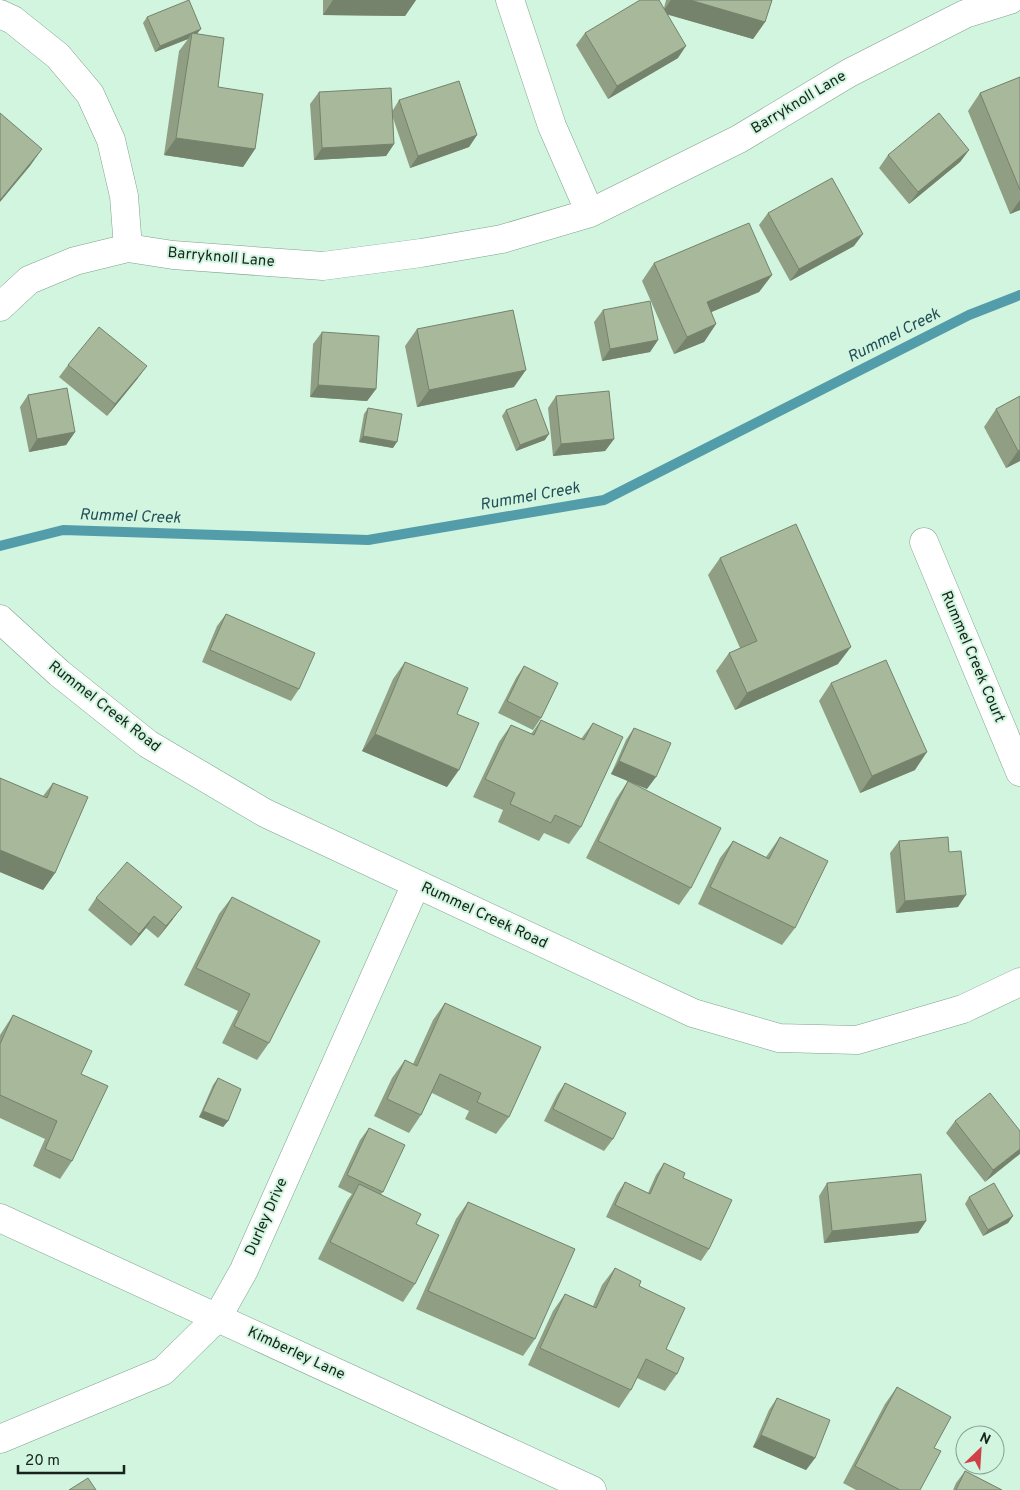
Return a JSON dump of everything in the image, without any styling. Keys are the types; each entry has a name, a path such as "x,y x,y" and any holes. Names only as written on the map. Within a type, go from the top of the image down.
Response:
{"street":[{"path":"510,0 552,126 590,213"},
{"name":"Barryknoll Lane","path":"128,248 173,255 322,266 421,253 502,239 590,213 739,139 848,73 965,14 1010,0"},
{"path":"0,14 13,20 58,56 90,94 111,140 124,196 128,248 75,261 29,280 0,307"},
{"name":"Rummel Creek Court","path":"924,542 1020,772"},
{"name":"Rummel Creek Road","path":"0,619 59,673 148,744 265,813 693,1013 779,1038 857,1040 963,1009 1020,982"},
{"name":"Durley Drive","path":"0,1439 163,1372 217,1318 244,1270 416,884"},
{"name":"Kimberley Lane","path":"0,1218 592,1490"}],"building":[{"path":"189,0 201,29 160,46 147,17"},
{"path":"640,0 659,0 686,46 617,86 585,33"},
{"path":"690,0 772,0 765,22"},
{"path":"192,33 224,38 218,87 263,94 255,149 176,138"},
{"path":"1020,77 1020,190 980,93"},
{"path":"459,81 477,135 418,156 399,100"},
{"path":"391,88 394,144 322,148 319,92"},
{"path":"0,113 42,149 0,200"},
{"path":"939,113 969,150 918,192 888,155"},
{"path":"832,178 863,234 799,269 768,213"},
{"path":"749,223 772,275 707,302 716,324 687,337 654,263"},
{"path":"650,301 658,340 610,349 603,310"},
{"path":"513,310 526,370 429,390 417,329"},
{"path":"99,327 147,366 115,404 68,365"},
{"path":"322,332 379,336 376,389 318,385"},
{"path":"67,388 75,432 37,439 28,395"},
{"path":"609,391 614,439 561,444 556,396"},
{"path":"1020,396 1020,450 1018,451 996,409"},
{"path":"536,399 549,434 520,445 506,410"},
{"path":"368,408 402,414 397,442 363,436"},
{"path":"796,524 851,647 747,693 729,653 757,641 720,558"},
{"path":"226,614 315,653 299,689 210,650"},
{"path":"886,660 927,752 872,776 831,683"},
{"path":"405,662 468,688 457,714 479,723 459,770 375,734"},
{"path":"524,666 558,683 541,718 507,701"},
{"path":"541,720 584,740 593,723 623,737 581,827 555,815 551,823 510,804 515,793 485,779 511,725 534,735"},
{"path":"634,728 671,743 656,777 619,761"},
{"path":"0,778 47,798 53,783 88,797 55,873 0,850"},
{"path":"628,781 721,828 691,888 598,841"},
{"path":"780,837 828,861 795,928 710,887 733,841 769,859"},
{"path":"948,837 949,852 961,851 966,895 905,901 899,841"},
{"path":"127,862 182,907 166,926 154,916 139,934 96,898"},
{"path":"232,897 320,941 269,1043 234,1026 250,994 196,968"},
{"path":"445,1003 541,1047 509,1117 477,1102 481,1093 440,1074 421,1115 387,1099 405,1060 417,1066"},
{"path":"13,1015 92,1051 81,1074 108,1086 72,1161 45,1149 57,1121 0,1095 0,1044"},
{"path":"218,1078 241,1089 228,1121 203,1111"},
{"path":"565,1083 626,1113 613,1139 553,1109"},
{"path":"990,1093 1020,1131 1020,1149 993,1170 955,1121"},
{"path":"369,1128 405,1145 383,1192 347,1175"},
{"path":"664,1163 685,1173 683,1178 732,1200 709,1249 615,1205 625,1182 650,1194"},
{"path":"921,1174 926,1221 832,1231 827,1183"},
{"path":"994,1183 1013,1216 988,1230 969,1197"},
{"path":"359,1184 421,1214 416,1224 439,1235 415,1284 330,1242"},
{"path":"468,1202 575,1249 535,1339 428,1291"},
{"path":"615,1268 641,1281 639,1286 685,1308 666,1349 684,1358 677,1374 646,1359 631,1390 540,1348 565,1294 596,1308"},
{"path":"897,1387 951,1417 934,1448 941,1451 920,1490 900,1490 855,1466"},
{"path":"777,1398 830,1420 815,1458 761,1435"},
{"path":"963,1475 973,1475 1002,1490 956,1490"},
{"path":"88,1478 96,1490 69,1490"}],"waterway":[{"name":"Rummel Creek","path":"0,546 63,530 368,540 604,500 969,315 1020,295"}]}
